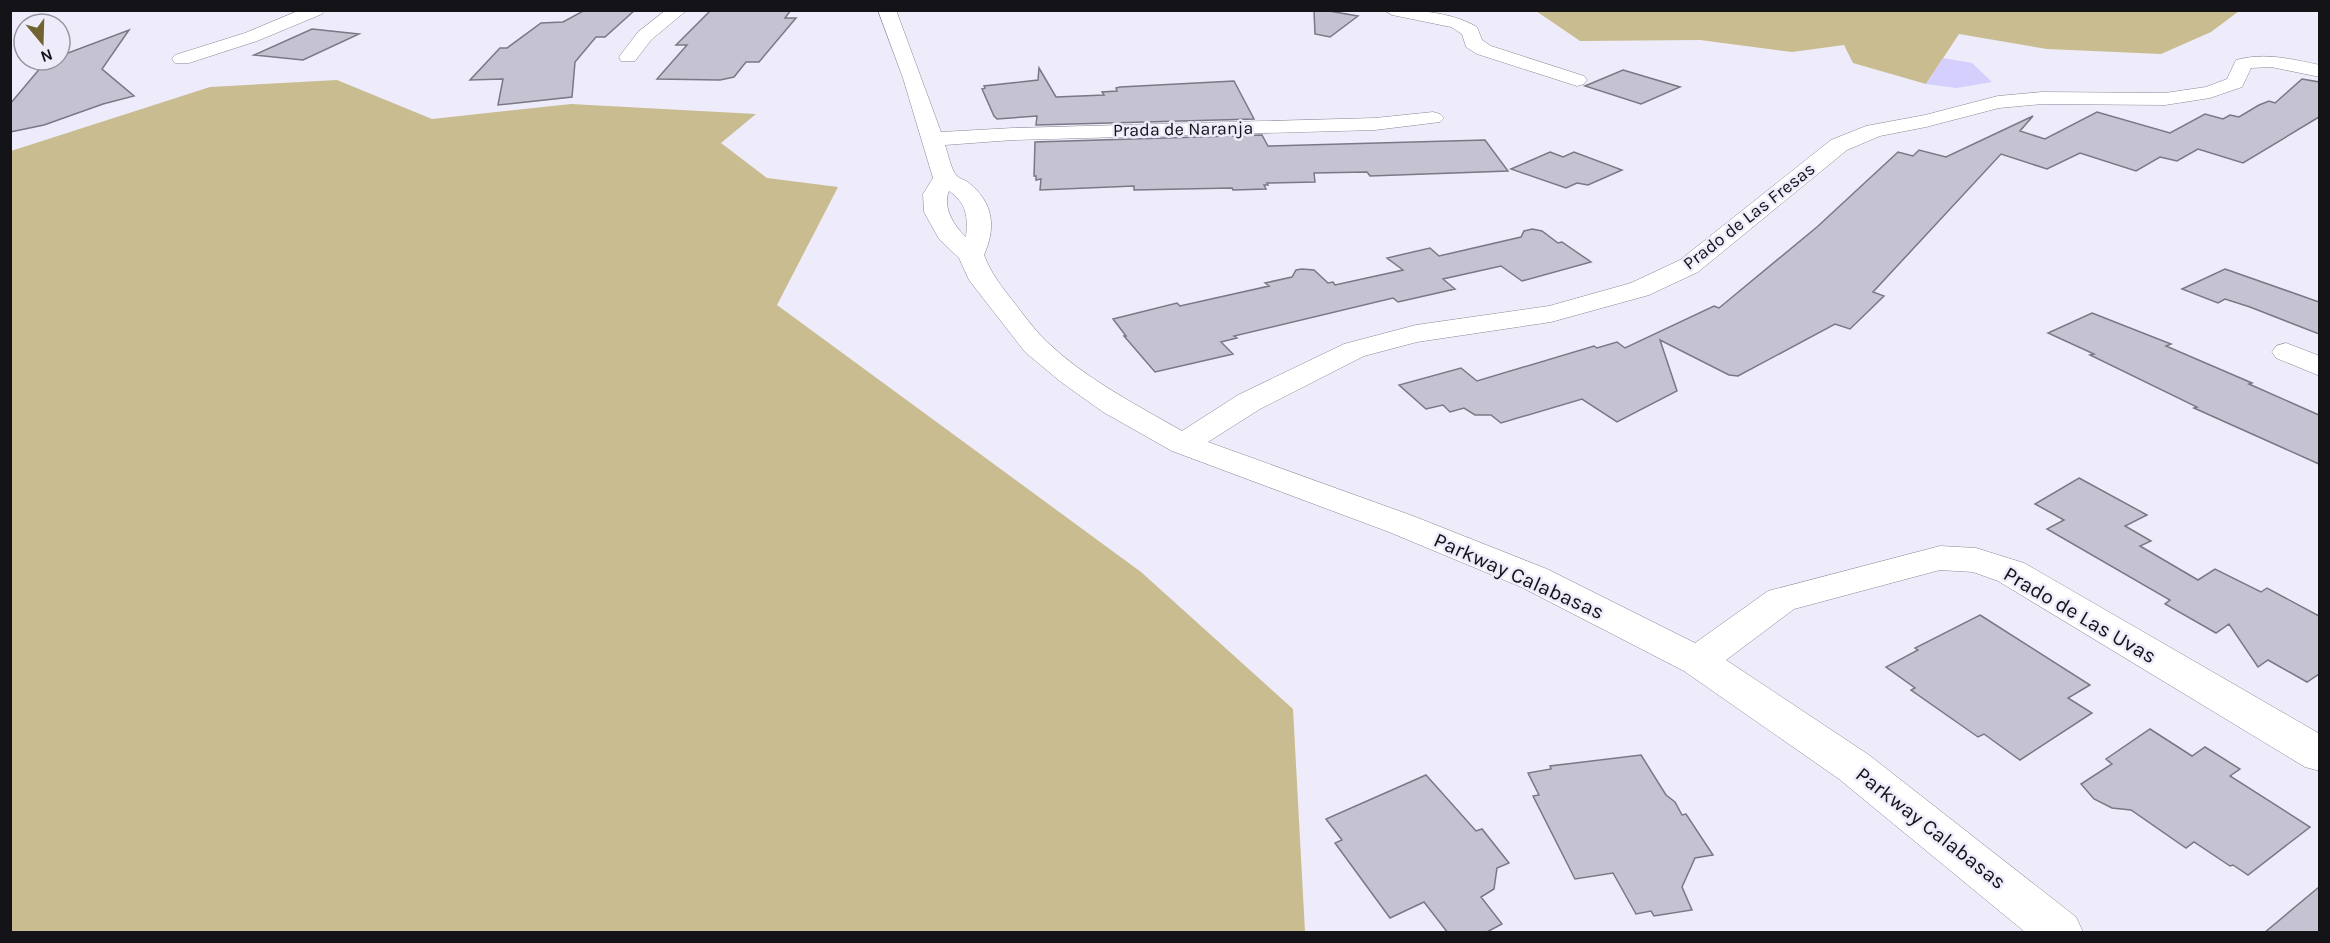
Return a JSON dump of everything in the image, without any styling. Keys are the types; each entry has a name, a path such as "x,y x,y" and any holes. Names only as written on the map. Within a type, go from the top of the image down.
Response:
{"street":[{"path":"182,59 251,37 316,10"},
{"path":"628,57 637,43 651,29 679,10"},
{"path":"888,10 913,78 945,178 961,188 975,203 980,218 978,240 971,255"},
{"path":"1401,13 1457,24 1471,30 1473,43 1484,50 1577,80"},
{"name":"Prado de Las Fresas","path":"1183,444 1249,402 1354,350 1416,334 1551,314 1640,289 1689,266 1839,145 1874,131 1926,121 1998,102 2042,98 2165,99 2210,92 2235,83 2243,64 2252,61 2276,62 2319,71"},
{"name":"Prada de Naranja","path":"932,139 1013,134 1375,124 1433,118"},
{"name":"Parkway Calabasas","path":"945,178 935,194 936,212 948,234 971,255 978,274 996,300 1035,345 1072,376 1114,405 1183,444 1401,524 1534,578 1698,661 1854,767 2012,892 2059,933"},
{"path":"2286,352 2319,367"},
{"name":"Prado de Las Uvas","path":"1698,661 1781,600 1940,558 1976,560 2011,572 2319,755"}],"shaded area":[{"path":"1536,11 2239,11 2211,32 2161,54 2047,49 1959,34 1926,84 1853,63 1844,45 1792,52 1700,40 1580,41"},
{"path":"1943,58 1972,63 1992,82 1957,88 1926,84"},
{"path":"337,80 432,119 571,104 756,114 721,143 767,178 838,187 777,305 1141,572 1293,709 1305,932 11,932 11,151 210,87"}],"building":[{"path":"585,10 635,10 605,37 596,37 575,62 572,97 498,105 503,79 470,80 500,48 507,48 541,23 563,22"},
{"path":"711,10 791,10 785,18 796,18 759,62 746,62 734,77 720,80 657,79 687,45 676,45"},
{"path":"1314,10 1358,16 1330,37 1315,34"},
{"path":"312,29 359,34 303,60 254,55"},
{"path":"129,30 102,69 134,96 103,104 44,125 10,132 10,104 37,72 72,72 72,51"},
{"path":"1039,68 1056,97 1104,95 1102,92 1117,91 1116,88 1120,87 1234,81 1254,119 1036,125 1037,116 997,119 982,89 985,88 984,86 1038,80"},
{"path":"1623,70 1680,87 1641,104 1585,86"},
{"path":"2302,79 2319,82 2319,117 2243,163 2198,149 2177,161 2160,157 2136,171 2080,153 2047,169 2001,154 1873,292 1884,296 1850,329 1835,324 1738,376 1729,375 1660,340 1677,391 1617,422 1582,399 1501,423 1491,415 1475,415 1464,408 1450,412 1443,405 1426,409 1399,385 1461,368 1477,381 1594,346 1597,348 1617,342 1625,348 1714,306 1719,308 1817,227 1898,152 1913,156 1919,150 1946,157 2033,116 2020,131 2045,139 2097,112 2170,133 2205,114 2223,119 2230,115 2239,117 2269,101 2275,103"},
{"path":"1262,135 1268,146 1485,140 1508,171 1370,176 1367,172 1314,173 1315,182 1267,183 1268,185 1264,185 1266,189 1233,190 1232,188 1134,190 1134,186 1040,190 1041,179 1036,180 1034,176 1035,142"},
{"path":"1550,152 1563,157 1574,152 1622,170 1588,185 1577,183 1566,188 1511,169"},
{"path":"1532,229 1542,231 1558,243 1562,242 1591,262 1522,281 1501,266 1443,279 1455,289 1398,302 1393,298 1234,336 1237,338 1221,342 1233,354 1155,372 1124,336 1126,336 1113,319 1177,303 1180,306 1269,286 1265,283 1292,277 1296,270 1302,269 1314,270 1328,283 1333,282 1335,285 1403,270 1387,258 1430,248 1439,256 1521,237 1524,231"},
{"path":"2225,269 2319,302 2319,334 2250,307 2225,299 2218,303 2182,289"},
{"path":"2092,313 2171,344 2166,346 2319,415 2319,464 2194,408 2197,407 2048,333"},
{"path":"2079,478 2147,515 2125,526 2151,541 2140,546 2198,580 2215,569 2261,592 2267,588 2319,616 2319,674 2307,682 2268,660 2258,667 2229,624 2216,633 2165,604 2170,600 2047,529 2064,520 2035,504"},
{"path":"1980,615 2090,685 2068,698 2092,713 2020,760 1984,734 1978,737 1911,690 1915,688 1886,667 1918,650 1915,648"},
{"path":"2150,729 2192,756 2205,747 2240,769 2230,776 2310,827 2248,875 2194,842 2186,848 2131,810 2112,808 2094,799 2081,784 2112,764 2106,759"},
{"path":"1641,755 1666,795 1675,802 1682,815 1686,814 1713,855 1695,858 1682,887 1692,910 1654,916 1651,911 1636,914 1613,873 1575,879 1533,796 1539,795 1528,773 1551,769 1550,766"},
{"path":"1426,775 1476,831 1482,829 1509,863 1497,868 1494,889 1481,897 1502,924 1485,933 1448,933 1424,902 1390,918 1335,843 1342,840 1326,819"},
{"path":"2319,887 2319,933 2264,933"}]}
